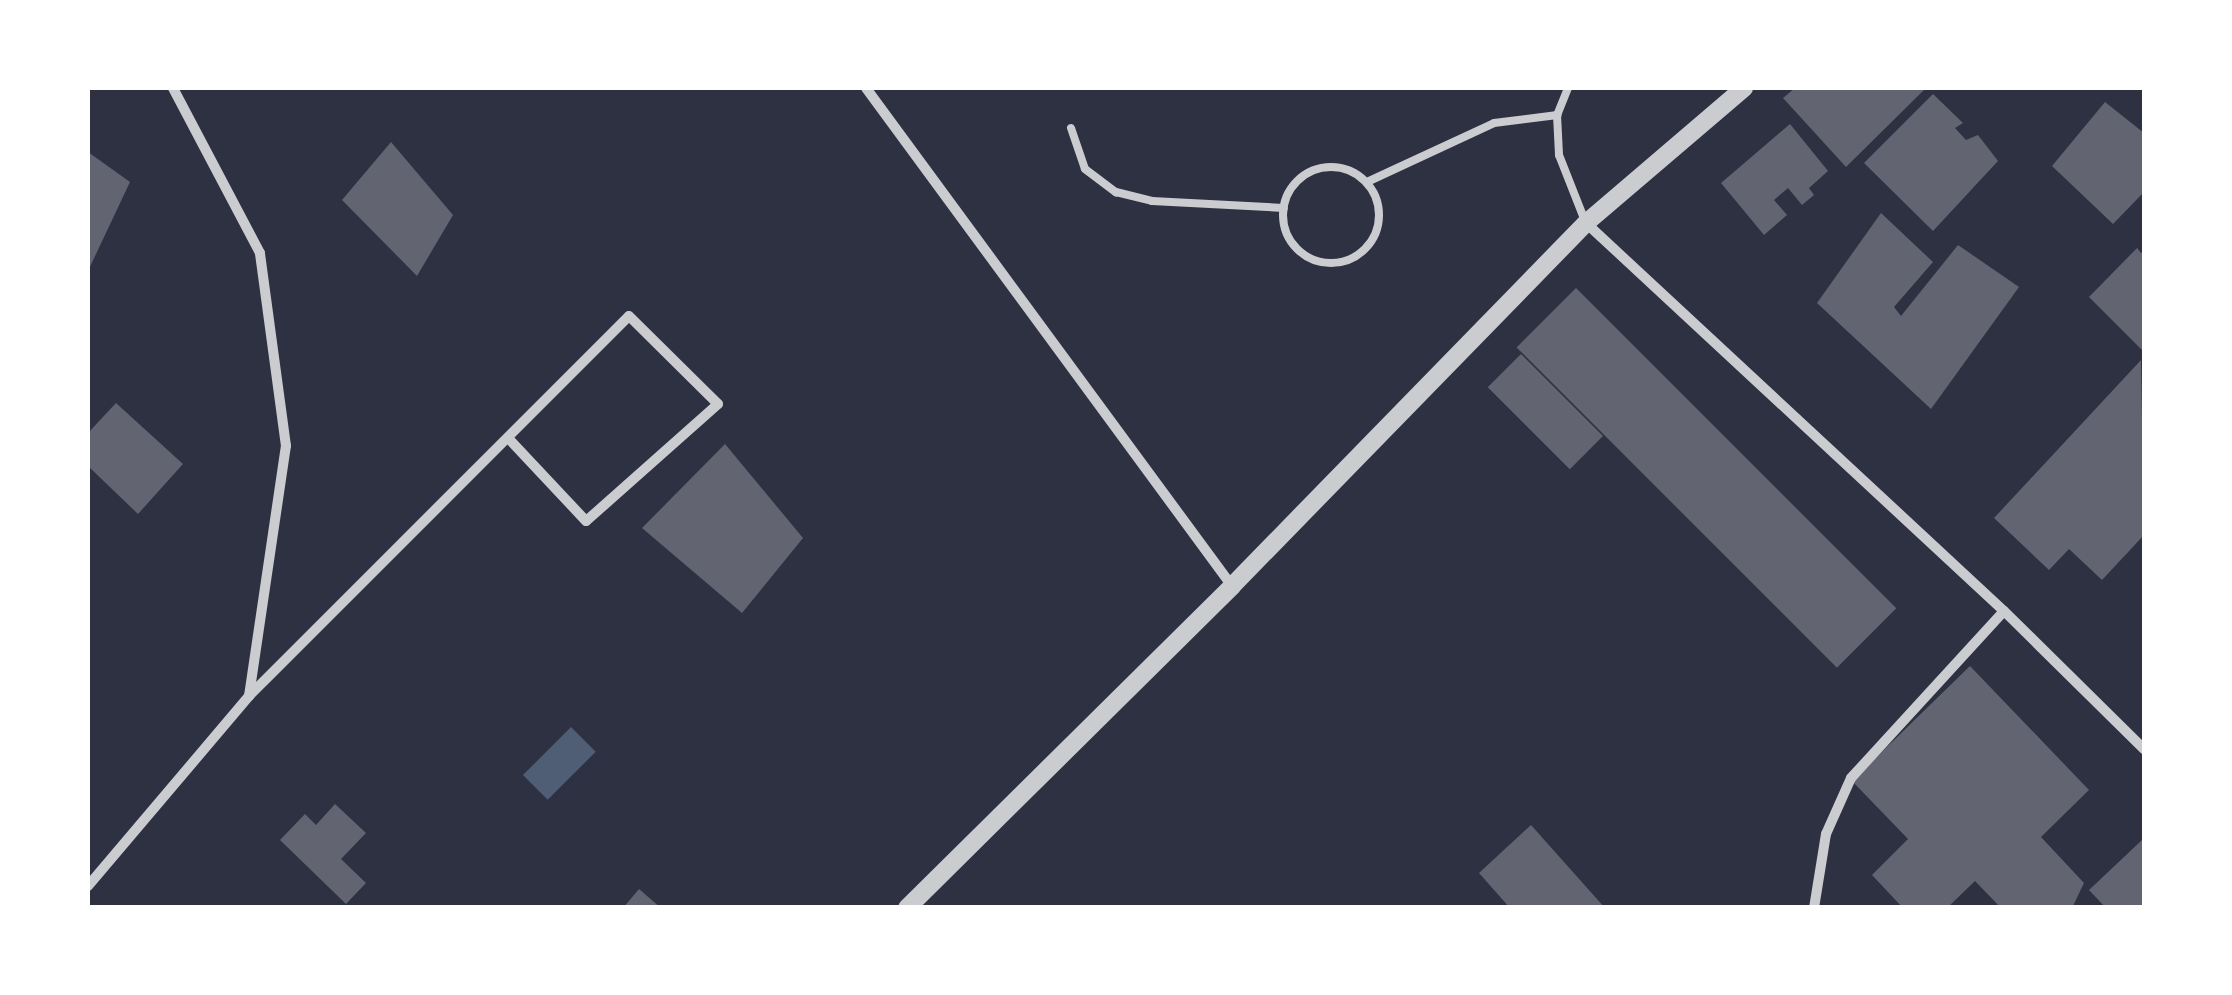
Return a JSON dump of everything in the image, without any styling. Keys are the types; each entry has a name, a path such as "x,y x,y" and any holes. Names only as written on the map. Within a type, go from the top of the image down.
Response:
{"street":[{"path":"173,88 260,253 286,446 249,696"},
{"path":"866,88 1232,586"},
{"path":"908,908 1232,586 1586,223 1744,88"},
{"path":"1586,223 2004,612 2144,750"},
{"path":"88,886 249,696 630,316 718,404 586,521 508,438"},
{"path":"1814,908 1826,834 1851,778 2004,612"}],"lane":[{"path":"1568,88 1556,115 1559,155 1586,223"},
{"path":"1367,182 1494,123 1556,115"},
{"path":"1071,128 1085,169 1116,192 1152,201 1284,208"},
{"path":"1328,167 1349,170 1367,182 1378,201 1379,222 1371,242 1356,258 1335,264 1314,261 1296,248 1286,230 1284,208 1292,188 1308,173 1328,167"}],"water":[{"path":"571,727 596,752 548,800 523,775"}],"building":[{"path":"1795,88 1926,88 1846,167 1783,98"},
{"path":"1933,94 1963,123 1955,128 1966,140 1978,135 1998,161 1933,231 1864,163"},
{"path":"2105,102 2144,133 2144,192 2113,224 2052,166"},
{"path":"1790,124 1828,171 1809,188 1814,195 1802,205 1788,188 1774,200 1787,215 1764,235 1721,183"},
{"path":"391,142 453,215 417,276 342,200"},
{"path":"88,152 130,182 88,271"},
{"path":"1881,213 1933,262 1894,307 1901,316 1958,245 2019,287 1931,409 1817,303"},
{"path":"2137,248 2141,253 2144,250 2142,350 2089,297"},
{"path":"1576,288 1896,608 1837,668 1517,347"},
{"path":"1521,354 1603,436 1570,469 1488,387"},
{"path":"2141,360 2144,535 2102,580 2069,549 2049,570 1994,518"},
{"path":"116,403 183,464 138,514 88,466 88,433"},
{"path":"725,444 803,538 742,613 642,528"},
{"path":"1970,666 2089,790 2041,837 2084,883 2072,908 2001,908 1975,881 1947,908 1903,908 1872,875 1908,839 1852,781"},
{"path":"335,804 366,833 341,859 366,883 346,904 280,840 305,814 316,825"},
{"path":"1531,825 1605,908 1510,908 1479,873"},
{"path":"2142,840 2144,908 2106,908 2089,890"},
{"path":"639,889 661,908 623,908"}]}
